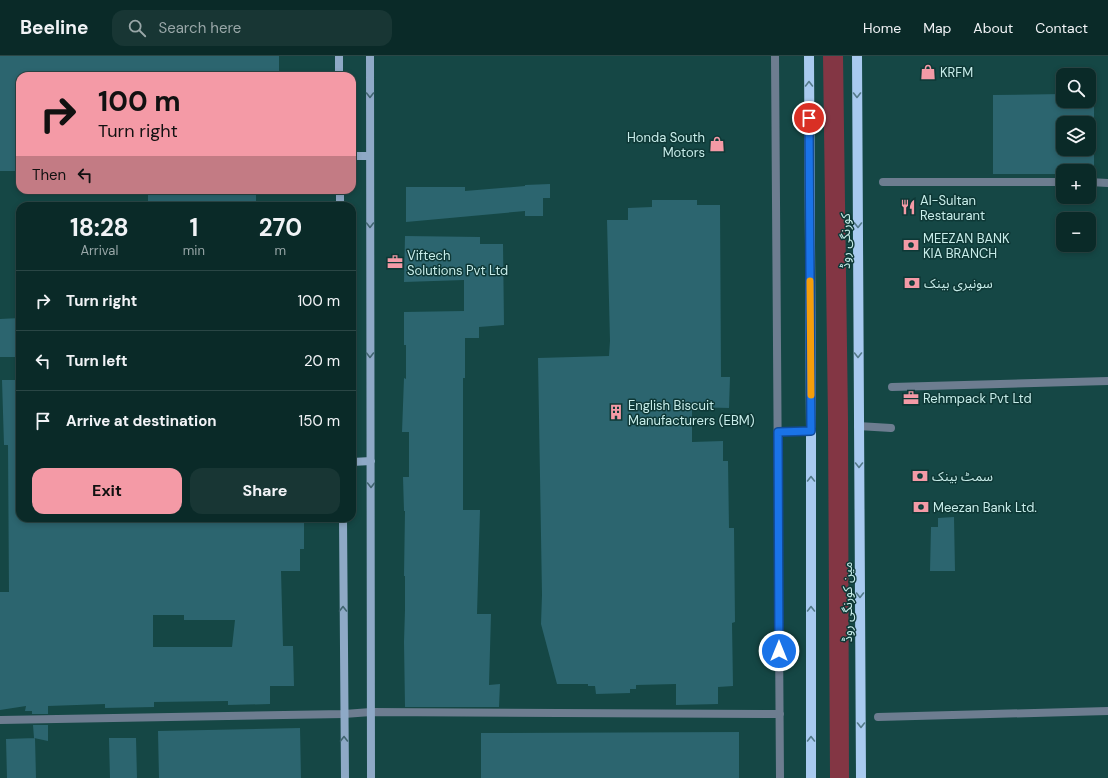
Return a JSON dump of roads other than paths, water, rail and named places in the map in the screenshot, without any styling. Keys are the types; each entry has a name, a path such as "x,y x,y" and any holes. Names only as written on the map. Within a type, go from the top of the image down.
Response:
{"main road":[{"path":"809,56 811,778"},
{"name":"کورنگی روڈ","path":"857,56 858,426"},
{"name":"مین کورنگی روڈ","path":"858,426 861,778"}],"street":[{"path":"339,56 339,72"},
{"path":"370,56 371,778"},
{"path":"775,56 780,778"},
{"path":"356,156 370,156"},
{"path":"883,182 1056,182"},
{"path":"1096,182 1108,182"},
{"path":"892,388 1108,381"},
{"path":"858,426 891,428"},
{"path":"778,432 811,431"},
{"path":"356,462 370,461"},
{"path":"343,522 345,778"},
{"path":"878,717 1108,711"},
{"path":"0,720 344,714 370,712 780,714"}],"place":[{"name":"KRFM","path":"928,72"},
{"name":"Honda South Motors","path":"717,144"},
{"name":"Al-Sultan Restaurant","path":"908,207"},
{"name":"MEEZAN BANK KIA BRANCH","path":"911,245"},
{"name":"Viftech Solutions Pvt Ltd","path":"395,262"},
{"name":"سونیری بینک","path":"912,283"},
{"name":"Rehmpack Pvt Ltd","path":"911,398"},
{"name":"English Biscuit Manufacturers (EBM)","path":"616,412"},
{"name":"سمٹ بینک","path":"920,476"},
{"name":"Meezan Bank Ltd.","path":"921,507"}]}
